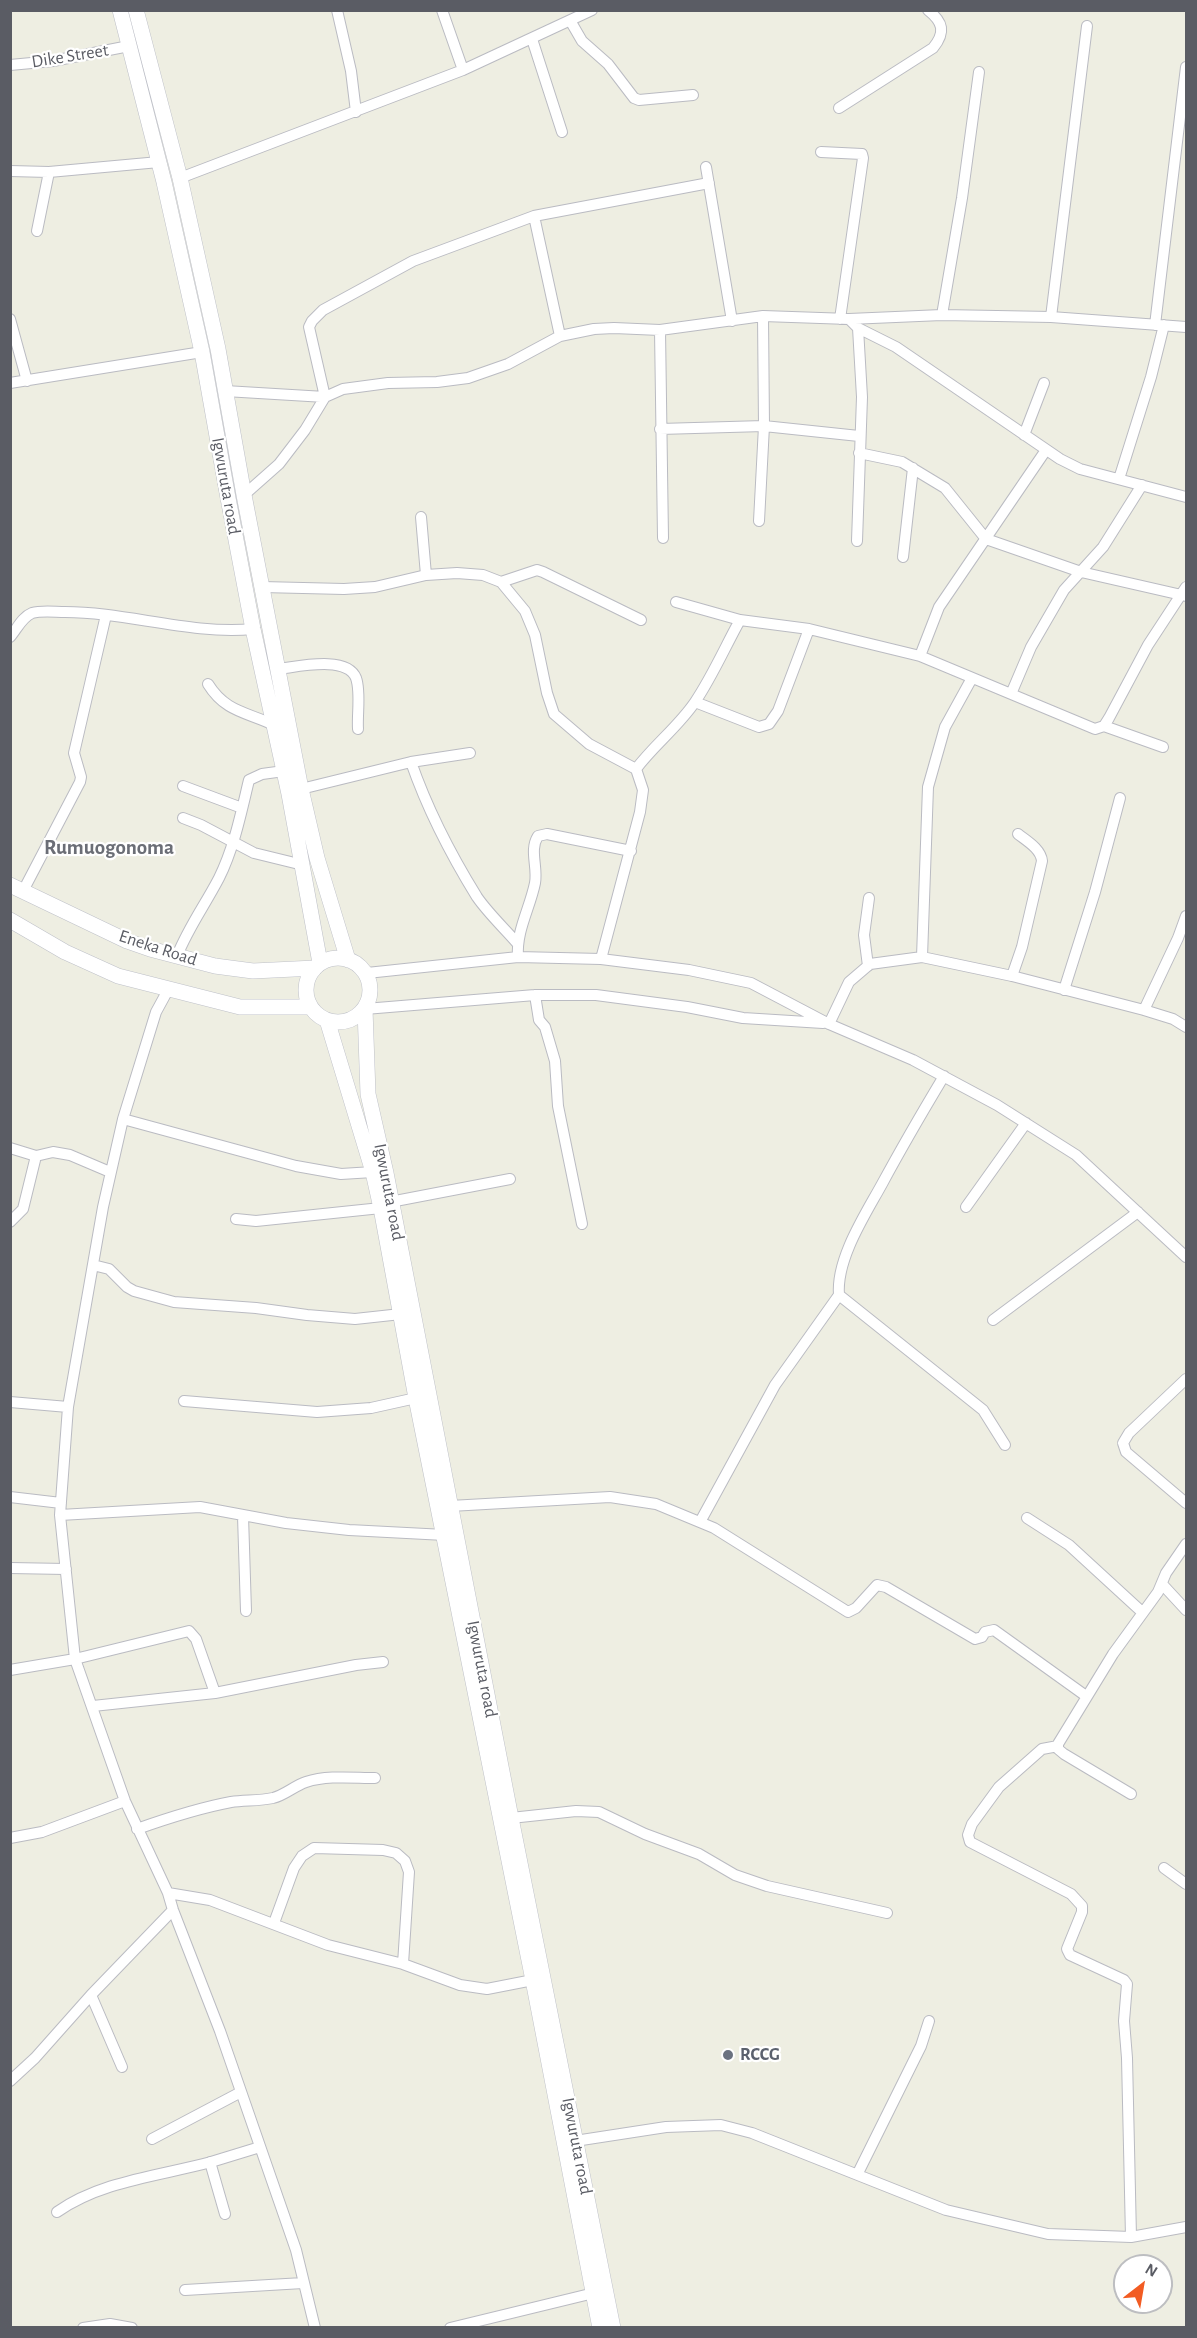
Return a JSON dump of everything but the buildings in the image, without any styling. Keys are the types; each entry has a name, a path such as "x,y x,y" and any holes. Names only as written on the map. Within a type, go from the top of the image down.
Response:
{"main road":[{"name":"Igwuruta road","path":"120,10 159,162 202,352 253,628 276,726 303,865 318,966"},
{"name":"Igwuruta road","path":"136,10 180,178 225,391 243,495 301,789 317,858 348,960"},
{"name":"Eneka Road","path":"17,888 127,941 177,957 214,966 253,970 318,966"},
{"name":"Eneka Road","path":"10,920 66,952 118,976 240,1006 311,1007"},
{"path":"331,959 348,960 367,973 371,986 370,999 365,1009 357,1017 348,1021 327,1020 311,1007 306,993 307,981 318,966 331,959"},
{"name":"Igwuruta road","path":"365,1009 368,1094 416,1398 499,1815 600,2292 613,2328"},
{"name":"Igwuruta road","path":"327,1020 373,1172 386,1205 450,1506 575,2141 600,2292 600,2328"}],"street":[{"path":"337,10 351,71 356,112"},
{"path":"442,10 463,70"},
{"path":"180,178 463,70 592,10"},
{"path":"839,108 933,48 939,40 941,25 938,18 928,10"},
{"path":"571,21 582,40 608,64 634,98 639,100 693,94"},
{"path":"1051,317 1087,26"},
{"path":"532,39 562,132"},
{"name":"Dike Street","path":"10,66 53,61 129,46"},
{"path":"1119,479 1150,377 1160,325 1186,67"},
{"path":"942,315 962,198 979,72"},
{"path":"821,152 856,153 862,154 863,158 844,319"},
{"path":"10,171 49,172 159,162"},
{"path":"706,167 732,321"},
{"path":"37,231 49,172"},
{"path":"243,495 279,464 305,430 325,397 309,327 323,310 413,261 534,216 709,183"},
{"path":"534,216 560,336"},
{"path":"225,391 325,397 343,390 377,385 468,378 508,364 560,336 614,328 660,330 763,316 844,319 942,315 1051,317 1186,327"},
{"path":"759,521 764,426 763,316"},
{"path":"10,319 27,381"},
{"path":"844,319 896,347 1046,450 1080,469 1186,497"},
{"path":"857,541 862,397 858,328"},
{"path":"660,330 663,538"},
{"path":"10,383 202,352"},
{"path":"1024,435 1044,383"},
{"path":"660,429 764,426 860,436"},
{"path":"920,656 939,607 1046,450"},
{"path":"859,453 895,460 913,468 945,488 986,539 1081,572 1184,593 1148,645 1104,726"},
{"path":"903,556 913,468"},
{"path":"1011,694 1031,647 1064,590 1103,547 1142,485"},
{"path":"421,517 426,575"},
{"path":"501,582 537,570 641,620"},
{"path":"262,587 344,589 375,587 426,575 457,573 483,575 501,582 525,611 535,635 547,693 554,714 589,744 636,769 643,790 631,851 601,959"},
{"path":"676,602 740,620 810,629 920,656 1095,729 1104,726 1163,747"},
{"path":"10,637 14,626 33,613 82,612 167,624 253,628"},
{"path":"17,888 80,782 81,777 74,753 106,615"},
{"path":"636,769 695,702 740,620"},
{"path":"695,702 764,727 778,711 810,629"},
{"path":"278,669 332,664 345,667 353,672 357,680 358,729"},
{"path":"922,957 928,787 945,727 972,678"},
{"path":"208,684 216,697 232,709 276,726"},
{"path":"301,789 411,762 470,753"},
{"path":"411,762 425,798 478,898 517,943"},
{"path":"177,957 197,914 219,878 232,843 249,780 252,777 284,771"},
{"path":"183,786 242,808"},
{"path":"1064,990 1095,892 1120,798"},
{"path":"183,818 254,853 303,865"},
{"path":"518,957 517,943 535,880 534,843 538,836 547,834 631,851"},
{"path":"1012,976 1022,946 1042,861 1042,856 1037,850 1018,834"},
{"path":"868,966 864,935 869,898"},
{"path":"1143,1010 1179,938 1186,916"},
{"path":"367,973 518,957 601,959 689,970 751,983 829,1024 944,1076 1026,1123 1076,1155 1186,1257"},
{"path":"829,1024 849,982 868,966 922,957 1012,976 1143,1010 1173,1019 1186,1027"},
{"path":"168,990 156,1012 123,1119 110,1173 68,1407 60,1509 75,1659 125,1802 168,1893 241,2092 296,2250 315,2328"},
{"path":"365,1009 535,995 596,996 670,1004 743,1018 829,1024"},
{"path":"535,995 539,1020 545,1027 555,1060 558,1106 582,1224"},
{"path":"699,1522 775,1385 838,1295 849,1247 907,1138 944,1076"},
{"path":"123,1119 296,1166 341,1174 373,1172"},
{"path":"966,1207 1026,1123"},
{"path":"10,1148 36,1156 53,1152 70,1155 110,1173"},
{"path":"10,1222 23,1209 36,1156"},
{"path":"236,1219 256,1221 386,1205 510,1179"},
{"path":"993,1320 1138,1212"},
{"path":"93,1265 109,1269 126,1287 174,1302 355,1319 401,1314"},
{"path":"838,1295 984,1410 1005,1445"},
{"path":"1186,1379 1129,1433 1123,1443 1126,1452 1186,1503"},
{"path":"184,1401 317,1412 371,1408 416,1398"},
{"path":"10,1402 68,1407"},
{"path":"10,1497 60,1509 200,1507 243,1516 349,1530 445,1535"},
{"path":"450,1506 610,1497 656,1504 714,1528 848,1612 856,1608 877,1585 886,1587 975,1639 982,1637 985,1632 994,1630 1086,1696"},
{"path":"243,1516 246,1611"},
{"path":"1027,1518 1069,1545 1142,1612"},
{"path":"1131,1794 1064,1754 1058,1746 1061,1736 1086,1696 1162,1584 1166,1573 1186,1544"},
{"path":"10,1568 66,1569"},
{"path":"1162,1584 1186,1610"},
{"path":"10,1670 75,1659 189,1631 196,1639 215,1693"},
{"path":"93,1706 215,1693 356,1665 383,1662"},
{"path":"1058,1746 1042,1749 999,1787 972,1824 968,1835 970,1842 1071,1894 1082,1906 1082,1912 1067,1949 1070,1955 1128,1984 1124,2021 1131,2237"},
{"path":"137,1829 192,1810 276,1797 308,1782 335,1778 375,1778"},
{"path":"10,1838 42,1832 125,1802"},
{"path":"511,1818 576,1811 599,1812 645,1834 699,1854 735,1875 767,1886 887,1913"},
{"path":"274,1923 294,1868 302,1856 314,1848 383,1850 396,1853 405,1861 409,1872 403,1964"},
{"path":"1164,1868 1186,1884"},
{"path":"168,1893 210,1900 328,1945 403,1964 460,1985 487,1989 534,1980"},
{"path":"10,2081 35,2058 173,1910"},
{"path":"92,1995 122,2067"},
{"path":"858,2173 921,2046 929,2021"},
{"path":"152,2139 241,2092"},
{"path":"575,2141 666,2127 721,2125 752,2133 858,2173 946,2210 1048,2234 1131,2237 1186,2227"},
{"path":"57,2212 74,2200 87,2195 153,2174 210,2162 260,2146"},
{"path":"210,2162 225,2214"},
{"path":"185,2290 303,2283"},
{"path":"450,2328 489,2323 600,2292"},
{"path":"83,2328 110,2324 132,2328"}],"place":[{"name":"RCCG","path":"728,2055"}],"district":[{"name":"Rumuogonoma","path":"109,848"}]}
